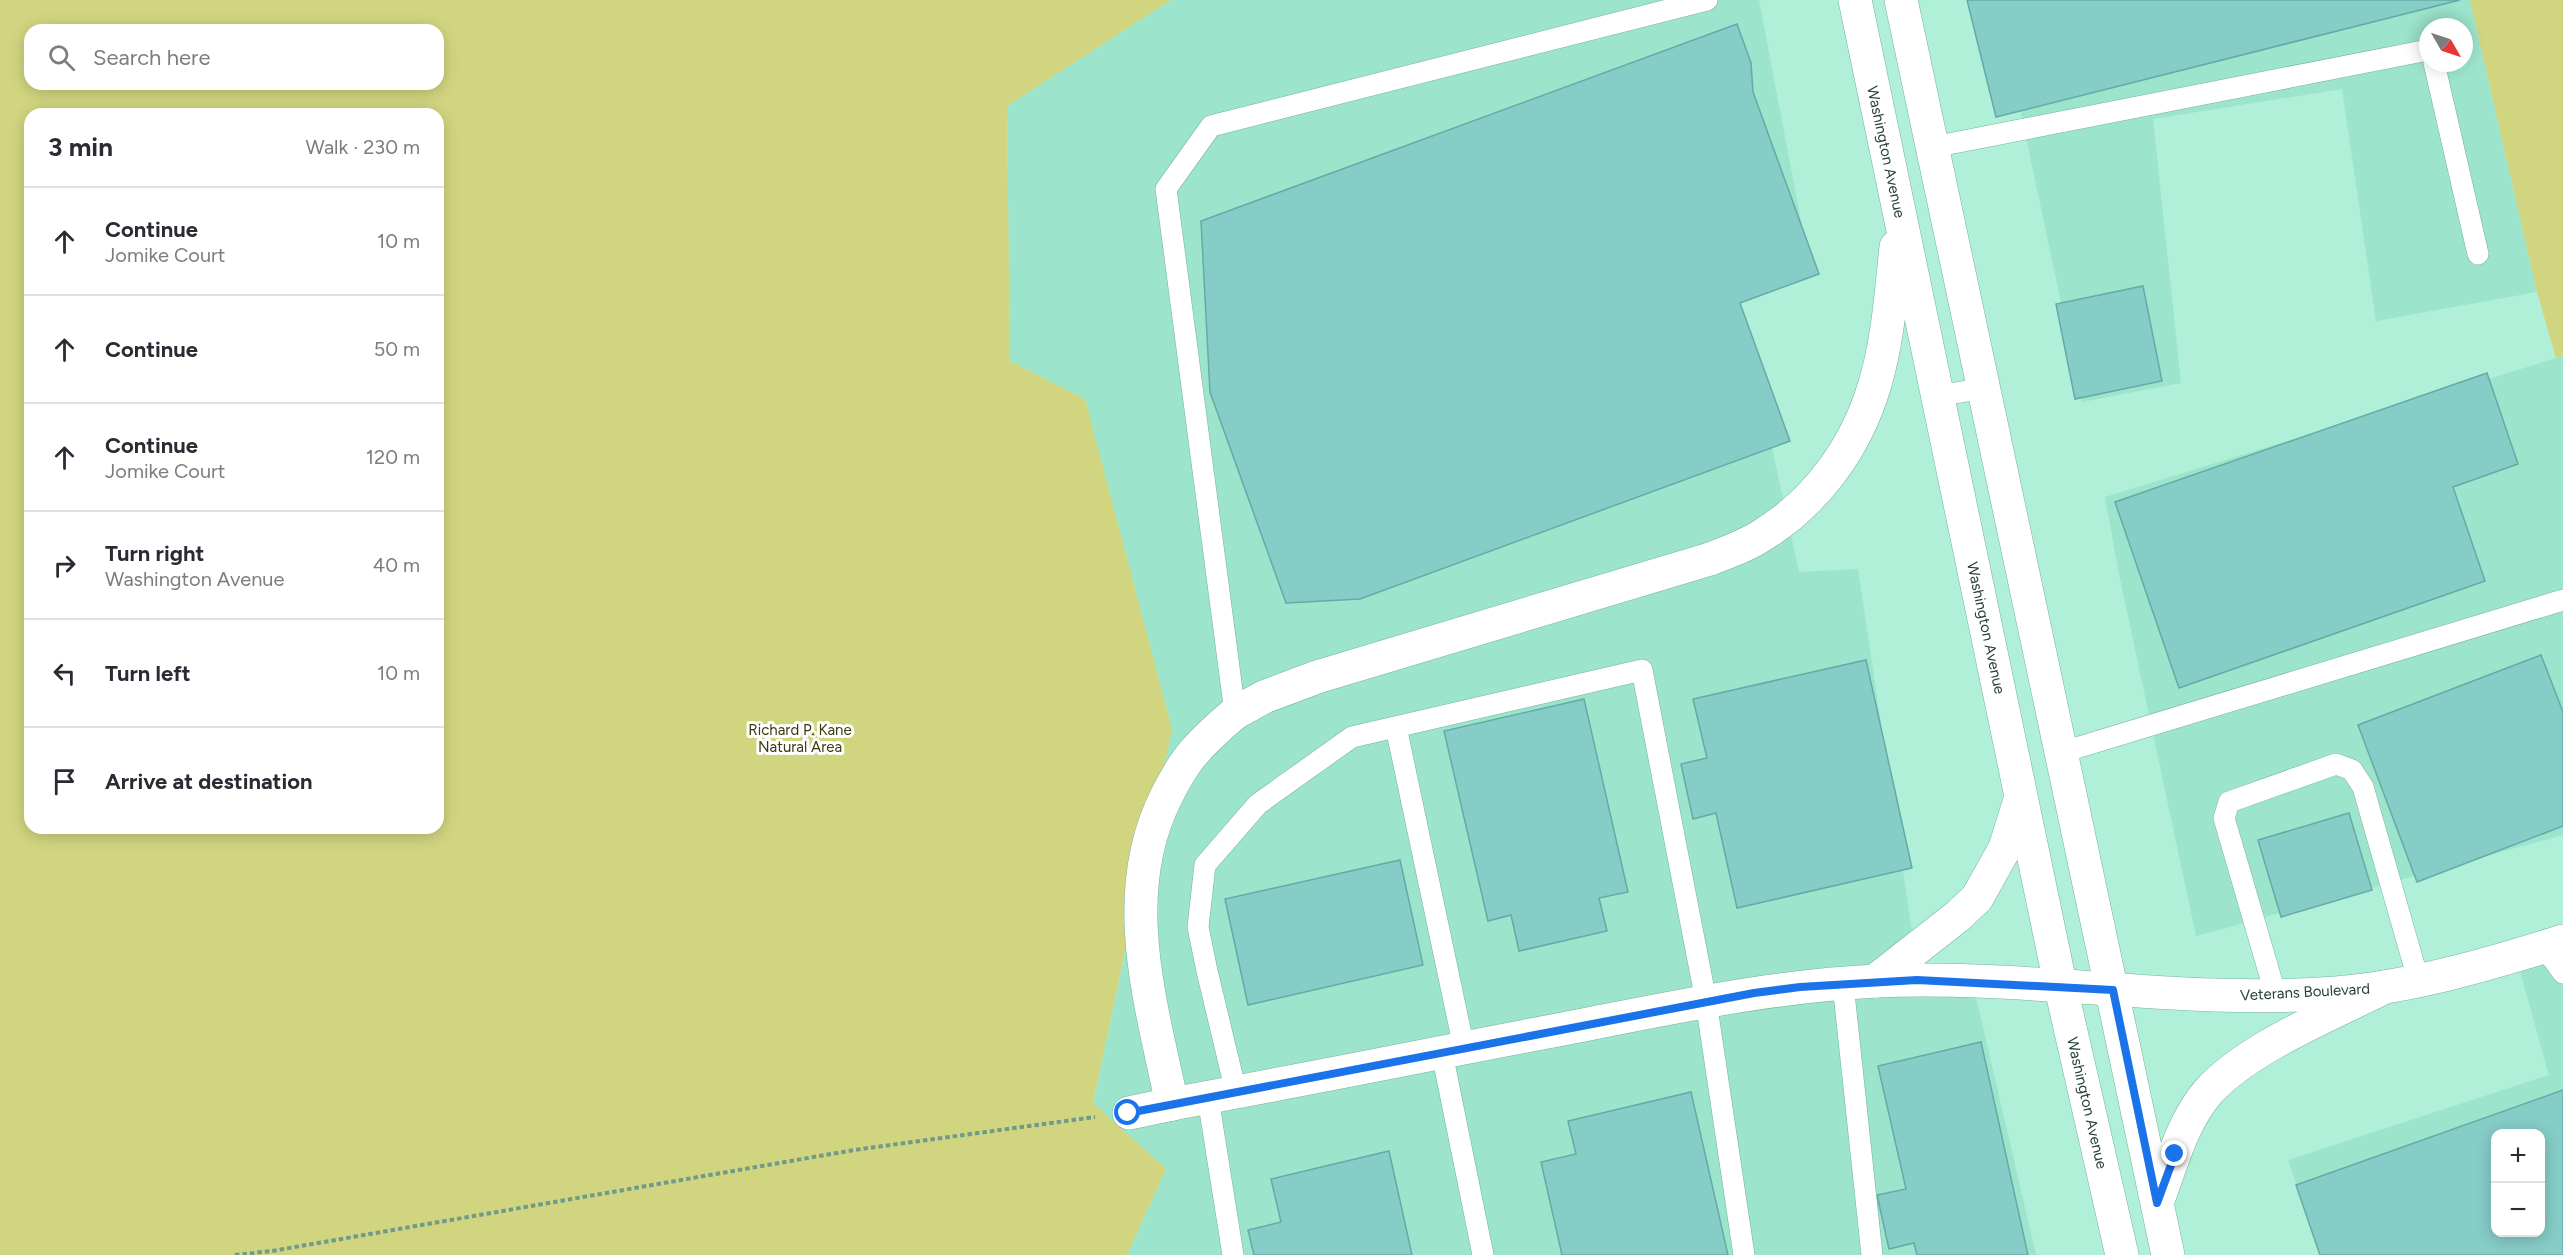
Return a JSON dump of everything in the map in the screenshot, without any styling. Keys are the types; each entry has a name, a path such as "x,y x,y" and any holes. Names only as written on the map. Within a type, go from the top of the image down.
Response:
{"main road":[{"name":"Washington Avenue","path":"1855,0 2061,988 2122,1255"},
{"path":"1901,0 2063,752 2168,1255"},
{"path":"1172,1104 1143,963 1140,932 1143,871 1149,841 1160,810 1175,780 1194,752 1235,713 1264,697 1317,677 1710,559 1762,536 1786,519 1807,502 1826,480 1846,449 1874,388 1888,323 1899,215"},
{"path":"1875,981 1958,916 1977,898 2005,848 2021,795"},
{"name":"Veterans Boulevard","path":"1128,1113 1765,991 1875,981 1958,981 2219,996 2276,996 2337,993 2385,987 2557,954"},
{"path":"2157,1203 2184,1133 2208,1092 2229,1073 2270,1046 2385,987"}],"lane":[{"path":"1235,713 1166,189 1211,126 1707,0"},
{"path":"1933,147 2419,52"},
{"path":"2436,72 2478,254"},
{"path":"1937,396 1985,388"},
{"path":"2063,752 2563,600"},
{"path":"1233,1255 1222,1095 1207,971 1198,927 1205,866 1258,804 1352,737 1642,670 1706,1001 1744,1255"},
{"path":"1396,727 1453,1050 1483,1255"},
{"path":"2276,996 2224,818 2229,802 2336,764 2352,770 2364,787 2418,980"},
{"path":"1843,984 1872,1255"}],"path":[{"path":"235,1255 272,1251 854,1150 1128,1113"}],"shaded area":[{"path":"1171,0 1759,0 1811,274 1739,296 1799,572 1858,569 1920,985 1970,971 2036,1255 1127,1255 1166,1169 1093,1104 1172,729 1085,400 1010,361 1007,106"},
{"path":"1997,0 2470,0 2537,292 2376,321 2342,89 2153,119 2181,383 2082,402"},
{"path":"2563,356 2563,835 2196,936 2118,569 2105,497"},
{"path":"2563,955 2563,1255 2321,1255 2288,1160 2549,1075 2519,968"}],"green space":[{"name":"Richard P. Kane Natural Area","path":"0,0 1171,0 1007,106 1010,361 1085,399 1172,729 1093,1103 1166,1169 1127,1255 0,1255"},
{"path":"2470,0 2563,0 2563,356 2556,358 2537,292"}],"building":[{"path":"1967,0 2460,0 1996,117"},
{"path":"1737,24 1751,63 1753,92 1819,274 1740,303 1790,441 1360,599 1286,603 1210,392 1201,221"},
{"path":"2143,286 2162,381 2075,399 2056,304"},
{"path":"2487,373 2518,464 2453,487 2485,581 2179,688 2115,502"},
{"path":"2541,655 2563,712 2563,826 2417,882 2358,725"},
{"path":"1866,660 1912,868 1737,908 1716,813 1693,819 1681,764 1707,758 1693,699"},
{"path":"1584,699 1628,892 1599,898 1607,931 1519,951 1511,915 1488,921 1444,731"},
{"path":"2349,813 2372,890 2281,917 2258,840"},
{"path":"1400,860 1423,965 1248,1005 1225,899"},
{"path":"1981,1042 2028,1255 1917,1255 1914,1243 1889,1249 1877,1195 1906,1189 1878,1066"},
{"path":"2563,1090 2563,1255 2320,1255 2296,1185"},
{"path":"1691,1092 1728,1255 1562,1255 1541,1162 1576,1154 1568,1121"},
{"path":"1389,1151 1412,1255 1254,1255 1248,1230 1281,1222 1271,1179"}],"route":[{"path":"1128,1113 1754,993 1875,981 1958,981 2113,990 2157,1203 2175,1154"}]}
